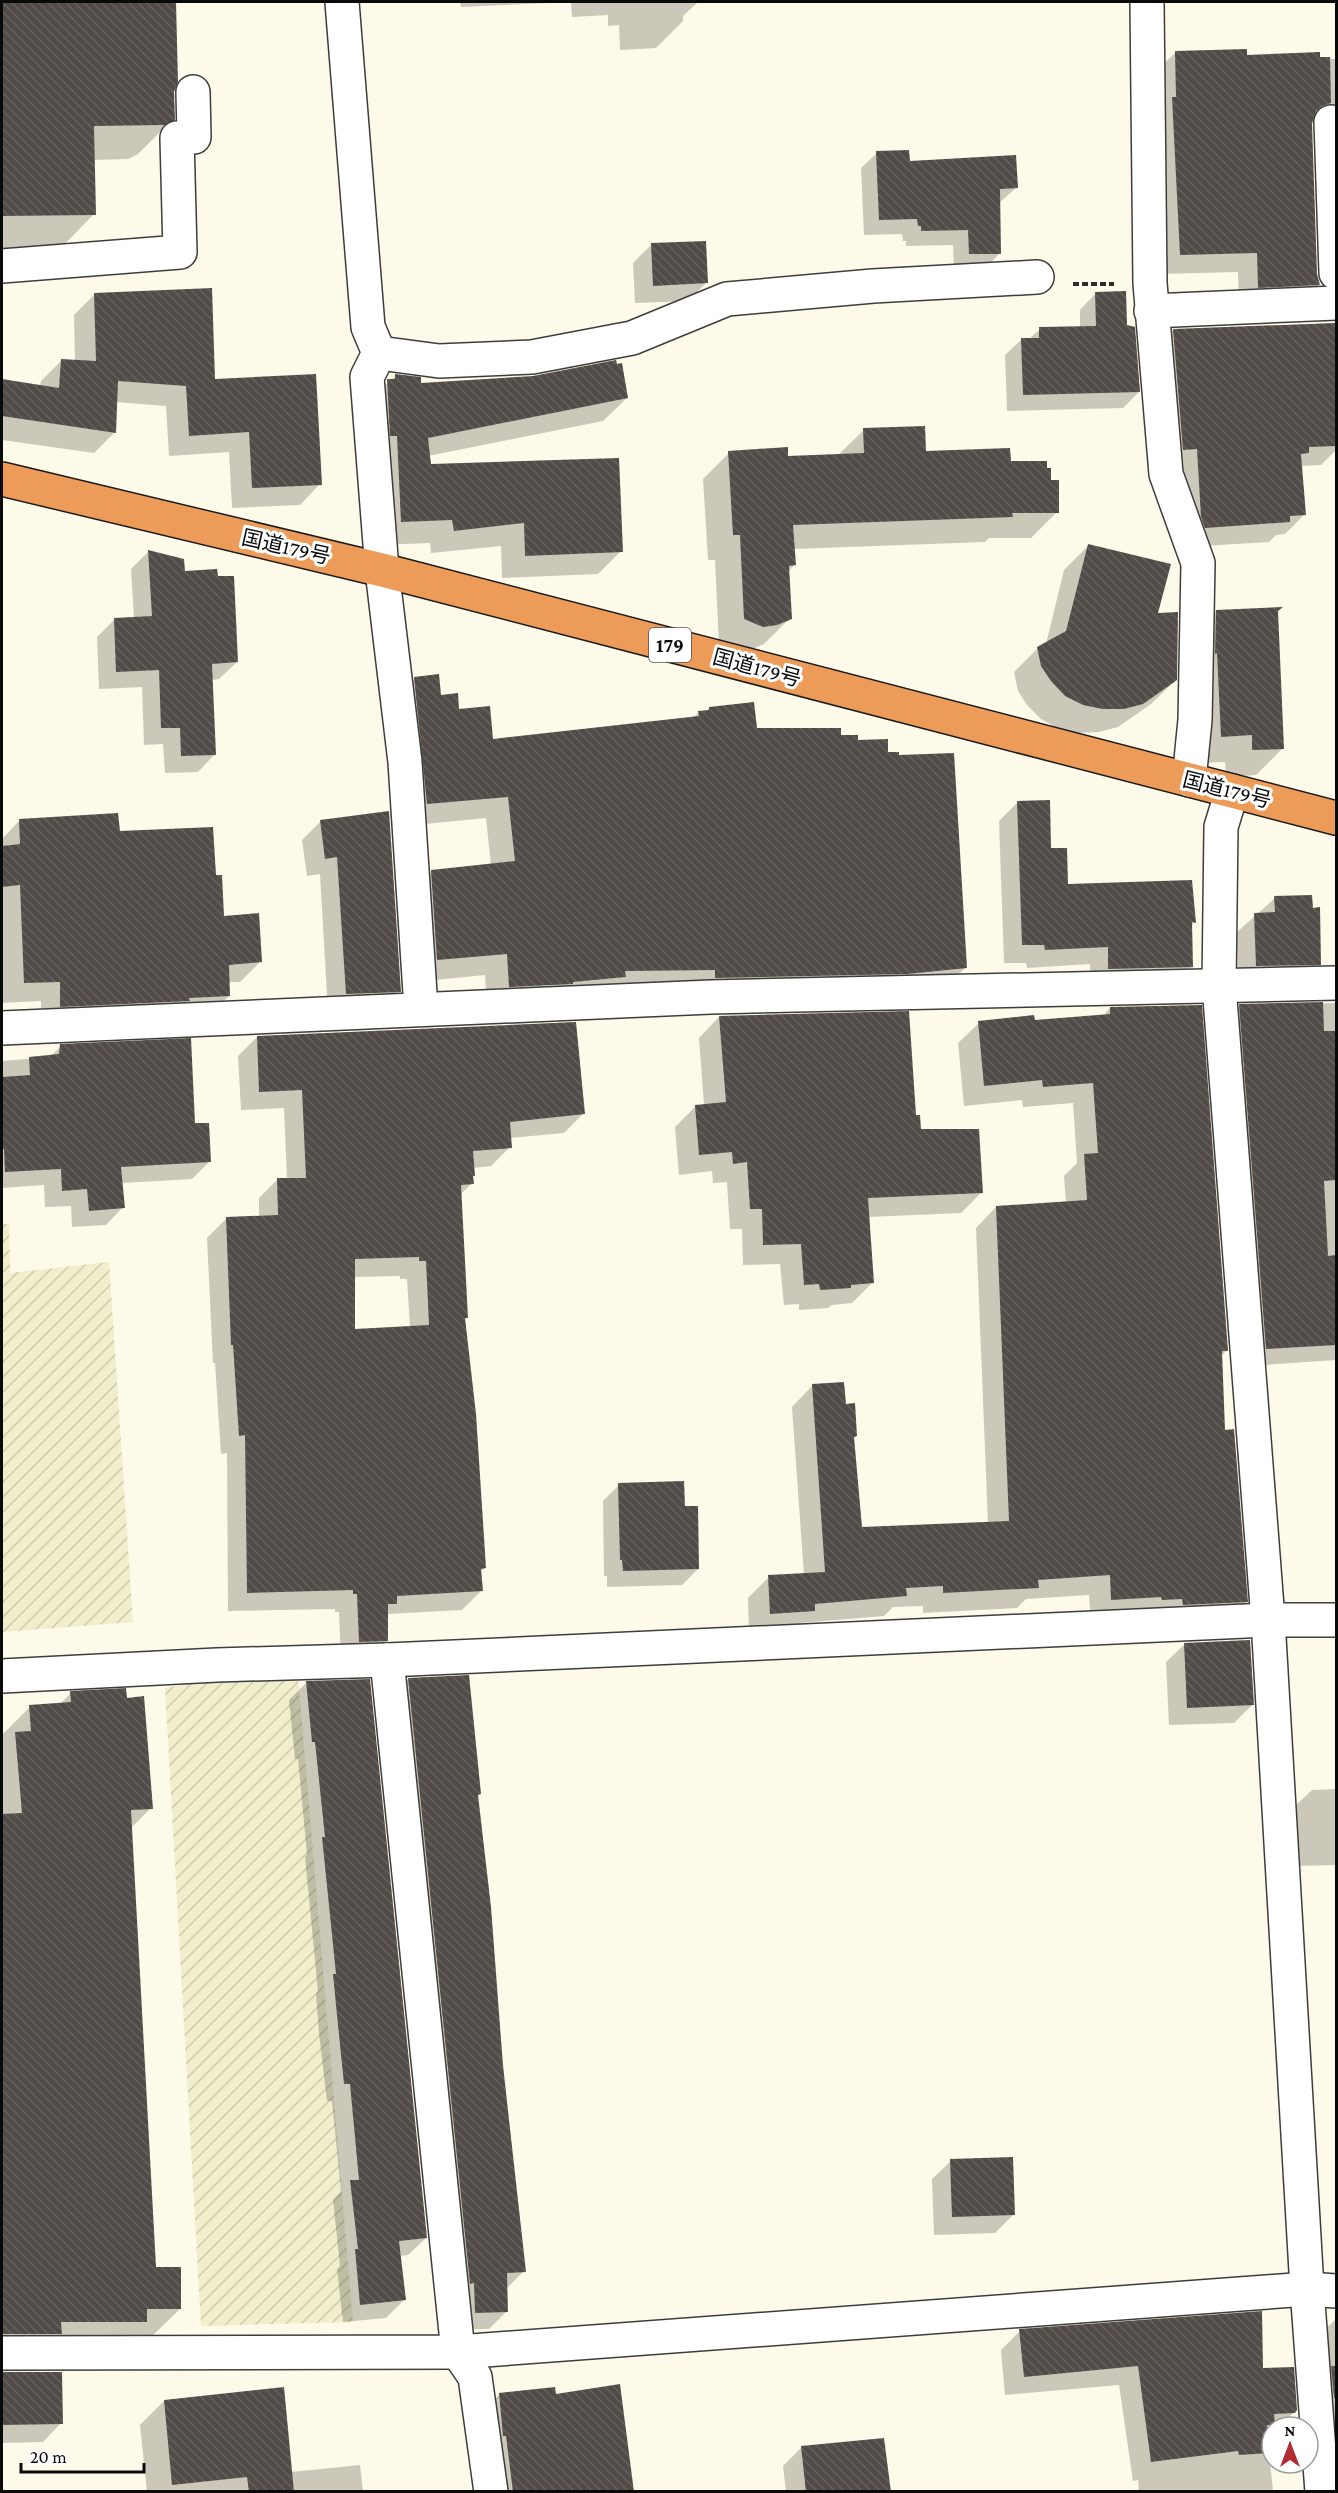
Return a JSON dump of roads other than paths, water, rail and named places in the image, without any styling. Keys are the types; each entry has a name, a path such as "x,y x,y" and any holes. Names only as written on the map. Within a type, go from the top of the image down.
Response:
{"highway":[{"name":"国道179号","path":"2,480 382,570 1336,818"}],"street":[{"path":"342,2 368,327 379,352 368,377 382,570 405,762 422,1009"},
{"path":"1147,2 1150,297 1166,474 1198,563 1195,720 1189,780"},
{"path":"2,266 180,252 177,138 194,137 193,92"},
{"path":"1331,122 1336,273"},
{"path":"379,352 439,361 532,357 632,338 727,299 873,286 1037,277"},
{"path":"1150,297 1336,303"},
{"path":"1232,791 1221,827 1220,986 1322,2290 1322,2492"},
{"path":"2,1028 711,997 1336,983"},
{"path":"2,1676 1268,1620 1336,1620"},
{"path":"387,1660 458,2352 475,2377 491,2492"},
{"path":"2,2354 458,2352 1322,2290"}]}
